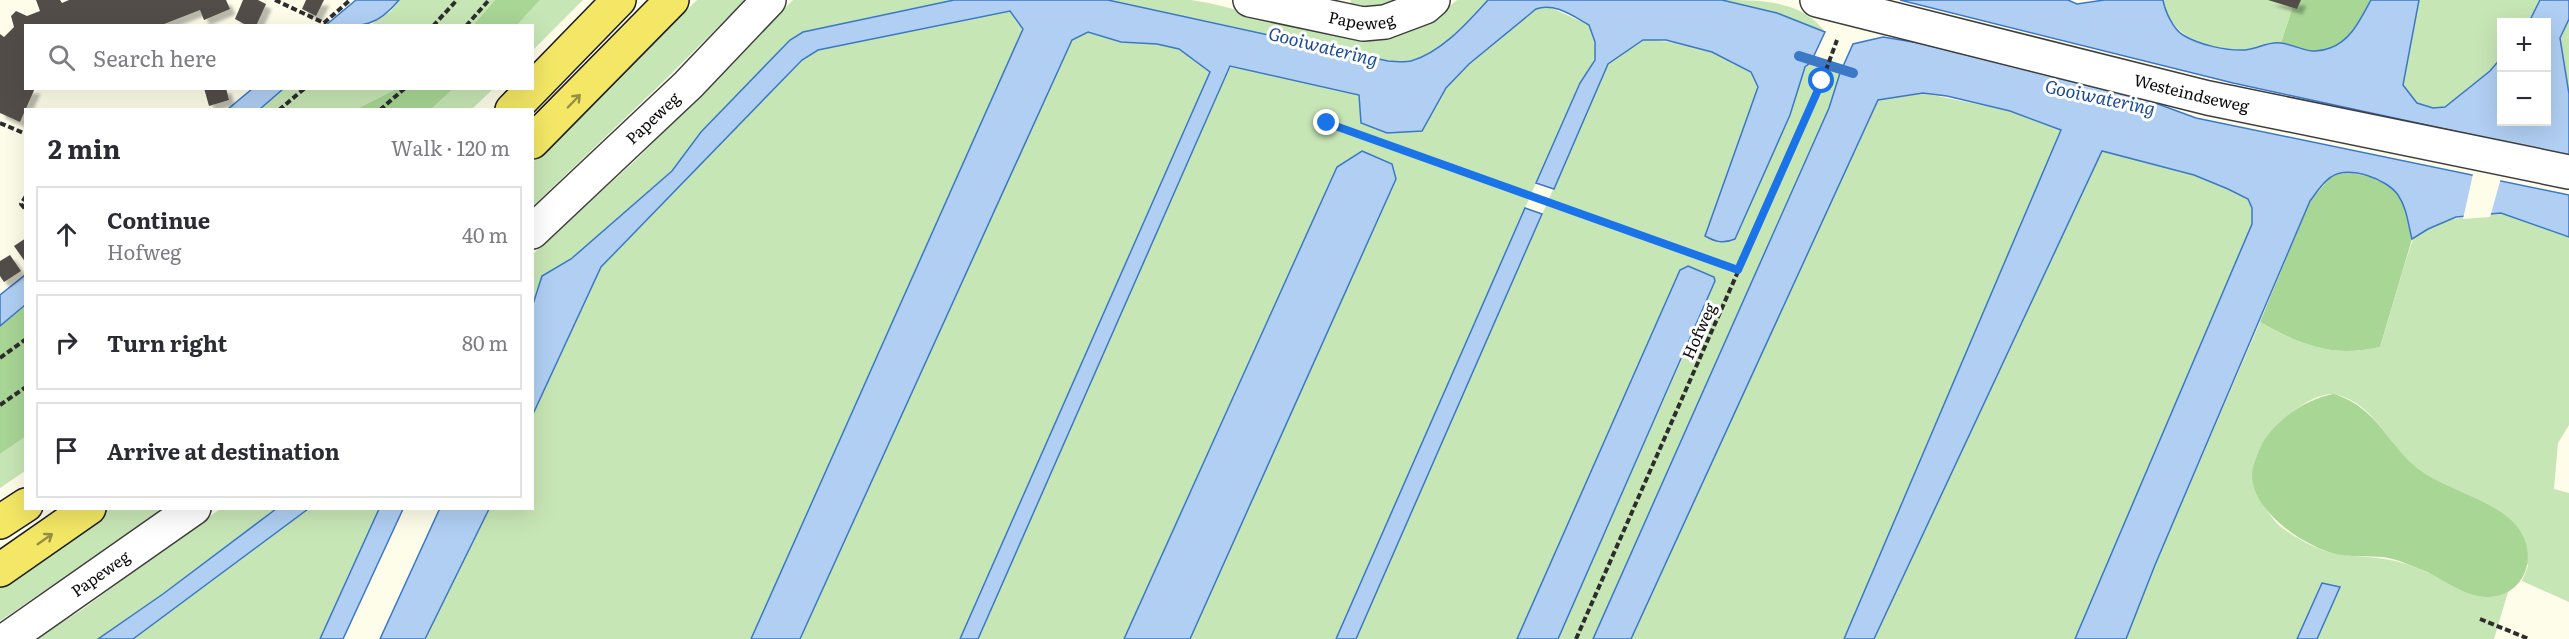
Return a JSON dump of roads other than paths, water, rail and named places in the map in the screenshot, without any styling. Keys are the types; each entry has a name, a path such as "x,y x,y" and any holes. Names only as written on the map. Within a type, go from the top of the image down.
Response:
{"main road":[{"path":"534,88 619,0"},
{"path":"534,140 672,0"},
{"path":"515,108 532,90"},
{"path":"0,522 24,506"},
{"path":"0,570 86,510"}],"street":[{"name":"Papeweg","path":"534,230 688,85 769,0"},
{"name":"Papeweg","path":"1250,0 1363,24 1385,22 1425,7 1433,0"},
{"name":"Westeindseweg","path":"1817,0 2208,98 2569,172"},
{"name":"Papeweg","path":"7,639 191,510"}],"water":[{"path":"356,0 399,0 382,16 367,24 327,24"},
{"path":"954,0 1108,0 1388,61 1402,62 1422,57 1443,44 1463,27 1488,0 1722,0 1777,13 1825,32 1811,62 1805,67 1790,115 1735,239 1723,242 1705,236 1758,87 1751,72 1712,52 1666,40 1643,40 1608,64 1554,189 1536,183 1580,83 1595,60 1595,42 1589,25 1563,11 1550,7 1536,9 1469,64 1446,88 1422,131 1387,133 1361,123 1359,95 1230,66 978,639 960,639 1210,72 1179,49 1157,44 1121,42 1088,32 1072,40 800,639 751,639 1023,29 1010,11 818,50 802,60 601,267 534,412 534,301 542,276 571,259 672,171 701,132 790,40 803,32"},
{"path":"1900,0 2068,0 2077,4 2104,0 2163,0 2176,29 2190,39 2205,44 2245,50 2276,43 2316,51 2330,48 2344,40 2355,28 2371,0 2419,0 2403,85 2417,103 2433,108 2445,107 2497,63 2497,126 2551,126 2551,18 2531,18 2540,0 2569,0 2569,19 2560,38 2569,94 2569,156 2233,83"},
{"path":"1883,37 1919,43 2147,100 2196,118 2569,195 2569,237 2501,213 2456,217 2412,239 2401,200 2393,189 2377,179 2357,173 2348,172 2328,179 2310,201 2155,565 2126,639 2075,639 2252,224 2252,208 2248,199 2228,189 2194,175 2102,151 1874,639 1844,639 2061,130 2010,111 1947,96 1923,93 1878,100 1631,639 1593,639 1829,108 1840,73 1853,44"},
{"path":"251,90 282,90 261,108 229,108"},
{"path":"1362,151 1392,164 1396,179 1190,639 1124,639 1337,167"},
{"path":"1525,208 1542,214 1356,639 1336,639"},
{"path":"1688,266 1714,277 1715,281 1558,639 1517,639 1680,270"},
{"path":"24,276 24,306 0,326 0,295"},
{"path":"275,510 307,510 133,639 98,639 163,594"},
{"path":"379,510 403,510 343,639 320,639"},
{"path":"439,510 489,510 425,639 380,639"},
{"path":"2322,583 2340,587 2317,639 2297,639"}],"waterway":[{"name":"Gooiwatering","path":"1799,56 1853,73"}]}
